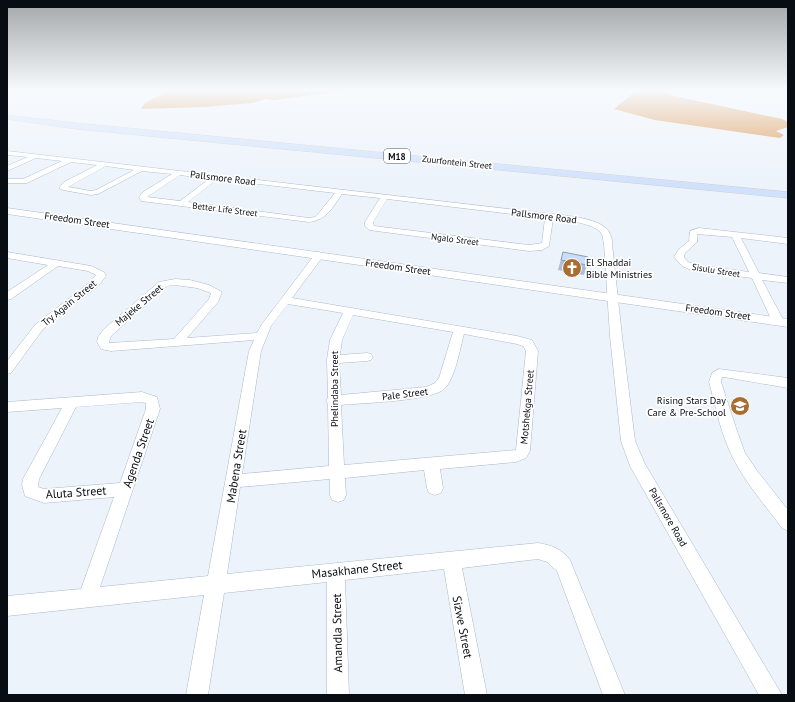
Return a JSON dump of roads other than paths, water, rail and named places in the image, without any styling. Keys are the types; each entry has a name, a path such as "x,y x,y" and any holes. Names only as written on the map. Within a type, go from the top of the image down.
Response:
{"main road":[{"name":"Zuurfontein Street","path":"44,122 84,127 788,195"},
{"name":"Zuurfontein Street","path":"7,127 64,130 788,202"}],"street":[{"name":"Pallsmore Road","path":"7,153 142,168 339,193 549,216 584,221 599,228 606,234 614,297 624,409 628,441 632,452 638,466 770,695"},
{"path":"7,169 36,156"},
{"path":"7,181 24,181 71,160"},
{"path":"105,164 67,184 63,188 91,193 98,192 142,168"},
{"name":"Better Life Street","path":"179,173 143,197 147,199 181,204 312,220 321,216 339,193"},
{"path":"181,204 216,177"},
{"name":"Ngalo Street","path":"385,197 369,222 372,228 522,248 537,248 546,244 549,216"},
{"name":"Freedom Street","path":"7,210 783,322"},
{"name":"Sisulu Street","path":"788,241 699,231 694,232 693,242 680,252 679,257 685,264 694,268 788,280"},
{"path":"735,235 755,276 783,322"},
{"name":"Mabena Street","path":"197,695 217,585 255,351 260,336 270,320 319,255"},
{"name":"Try Again Street","path":"7,370 39,327 94,284 101,276 101,274 95,270 8,256"},
{"path":"7,297 57,263"},
{"name":"Majeke Street","path":"176,342 214,300 217,292 208,288 178,282 168,282 163,284 108,332 104,337 103,342 105,346 111,347 260,336"},
{"name":"Motshekga Street","path":"234,482 516,456 521,454 524,448 531,347 528,344 517,340 285,300"},
{"name":"Phelindaba Street","path":"338,495 333,359 336,340 350,310"},
{"name":"Pale Street","path":"334,401 435,390 445,379 459,330"},
{"path":"333,359 367,357"},
{"path":"788,383 724,373 719,373 716,376 715,382 735,446 750,473 788,523"},
{"name":"Agenda Street","path":"7,407 142,397 152,400 153,409 88,597"},
{"name":"Aluta Street","path":"72,402 31,479 31,491 44,496 126,489"},
{"path":"431,464 435,488"},
{"name":"Masakhane Street","path":"7,606 217,585 336,571 538,552 547,553 558,558 564,566 614,695"},
{"name":"Sizwe Street","path":"451,560 476,695"},
{"name":"Amandla Street","path":"336,571 338,695"}],"place":[{"name":"El Shaddai Bible Ministries","path":"572,268"},
{"name":"Rising Stars Day Care & Pre-School","path":"740,406"}]}
